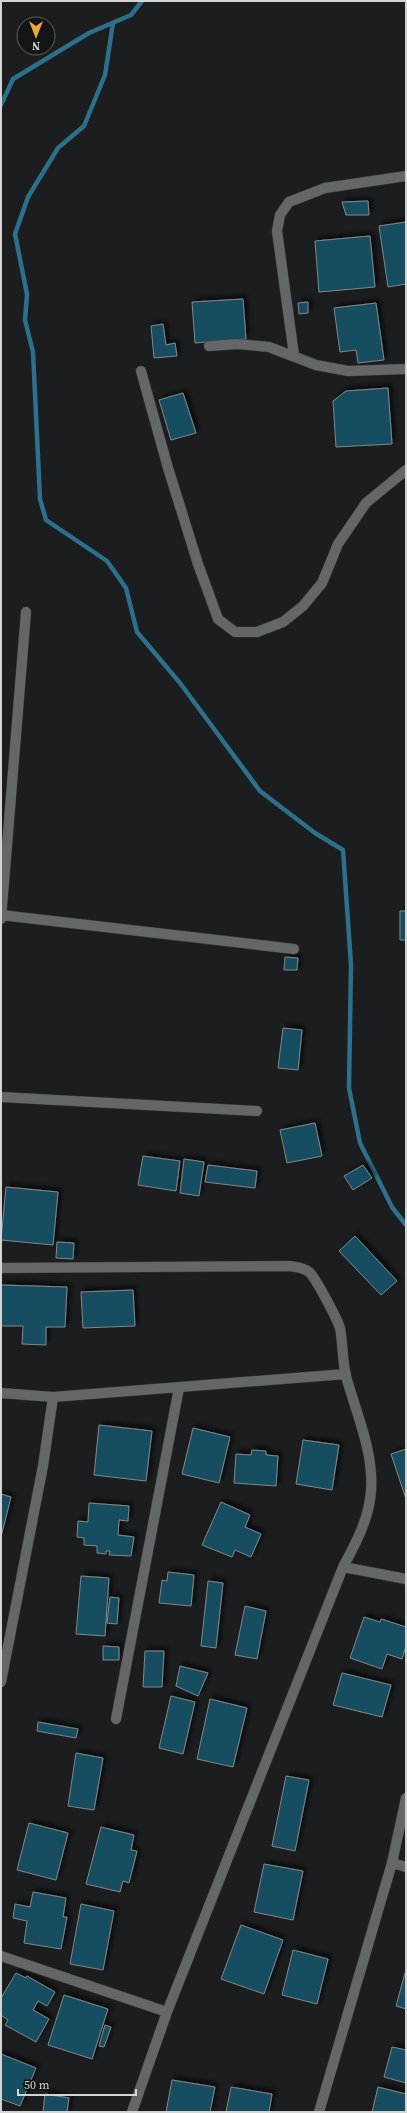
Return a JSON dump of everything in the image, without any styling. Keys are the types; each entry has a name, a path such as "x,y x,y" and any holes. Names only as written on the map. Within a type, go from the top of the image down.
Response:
{"street":[{"path":"294,355 277,231 280,215 289,202 325,188 406,176"},
{"path":"209,346 238,344 269,347 294,355 316,365 348,371 406,369"},
{"path":"141,371 168,468 198,564 218,619 235,632 257,632 283,622 303,606 322,583 338,544 366,503 406,470"},
{"path":"1,919 26,612"},
{"path":"1,915 294,949"},
{"path":"1,1097 257,1110"},
{"path":"1,1268 281,1266 301,1268 310,1273 340,1326 346,1374 361,1424 369,1465 371,1491 362,1531 343,1567 167,2012 132,2112"},
{"path":"1,1393 53,1397 346,1374"},
{"path":"116,1719 179,1388"},
{"path":"1,1682 43,1466 53,1397"},
{"path":"343,1567 406,1579"},
{"path":"319,2112 392,1863 406,1798"},
{"path":"392,1863 406,1867"},
{"path":"1,1956 167,2012"}],"building":[{"path":"368,201 369,215 346,215 342,202"},
{"path":"406,222 406,284 388,287 379,226"},
{"path":"370,236 375,287 319,292 315,241"},
{"path":"243,299 246,339 195,343 192,302"},
{"path":"308,302 308,313 299,314 298,303"},
{"path":"376,303 384,360 358,363 356,350 340,352 334,308"},
{"path":"163,324 166,345 175,343 177,356 154,358 151,326"},
{"path":"388,388 392,444 336,447 333,401 346,391"},
{"path":"183,393 196,433 171,440 159,400"},
{"path":"400,911 406,911 406,940 400,940"},
{"path":"285,957 298,958 297,970 284,970"},
{"path":"283,1028 302,1030 298,1070 278,1068"},
{"path":"315,1123 322,1156 287,1163 280,1130"},
{"path":"143,1156 180,1161 176,1191 138,1185"},
{"path":"184,1159 204,1162 199,1196 180,1193"},
{"path":"208,1165 257,1171 255,1188 205,1182"},
{"path":"363,1165 372,1178 353,1190 344,1176"},
{"path":"6,1187 58,1192 53,1245 1,1240"},
{"path":"355,1236 397,1281 381,1295 339,1251"},
{"path":"57,1242 74,1243 73,1259 56,1258"},
{"path":"1,1285 67,1287 65,1327 46,1327 46,1345 22,1344 23,1326 1,1326"},
{"path":"133,1290 135,1326 83,1328 81,1292"},
{"path":"99,1425 152,1431 146,1481 94,1475"},
{"path":"193,1428 230,1437 219,1483 182,1474"},
{"path":"303,1440 339,1445 332,1490 296,1484"},
{"path":"406,1449 406,1499 391,1454"},
{"path":"252,1450 266,1451 266,1455 278,1456 276,1486 234,1483 236,1454 251,1455"},
{"path":"1,1494 11,1497 1,1537"},
{"path":"221,1502 250,1515 245,1527 261,1534 251,1557 235,1550 232,1557 202,1545"},
{"path":"89,1503 129,1506 128,1521 119,1520 118,1535 134,1537 131,1556 109,1555 110,1551 106,1551 106,1554 97,1553 97,1546 84,1545 84,1538 77,1537 78,1521 88,1522"},
{"path":"168,1572 194,1575 191,1606 159,1603 162,1580 167,1581"},
{"path":"81,1576 109,1578 105,1636 76,1634"},
{"path":"208,1581 223,1583 216,1648 201,1646"},
{"path":"110,1597 119,1598 117,1624 107,1623"},
{"path":"245,1606 266,1611 257,1659 235,1655"},
{"path":"364,1617 380,1622 381,1619 406,1627 406,1646 402,1659 387,1654 382,1669 350,1658"},
{"path":"103,1646 119,1647 119,1660 103,1660"},
{"path":"145,1651 164,1651 162,1687 143,1687"},
{"path":"180,1666 208,1673 198,1696 176,1686"},
{"path":"342,1673 391,1685 382,1717 333,1705"},
{"path":"171,1696 195,1702 183,1754 159,1748"},
{"path":"210,1699 247,1708 233,1767 197,1759"},
{"path":"38,1722 78,1729 76,1738 37,1731"},
{"path":"76,1753 103,1758 94,1810 68,1806"},
{"path":"286,1776 309,1780 295,1851 272,1846"},
{"path":"29,1823 68,1833 56,1880 17,1870"},
{"path":"101,1827 134,1835 131,1850 137,1851 129,1883 123,1881 120,1892 86,1884"},
{"path":"264,1864 303,1871 293,1920 254,1912"},
{"path":"33,1892 66,1898 63,1917 67,1917 61,1949 24,1943 27,1921 13,1918 15,1904 30,1907"},
{"path":"81,1904 114,1911 103,1970 70,1964"},
{"path":"241,1925 283,1940 264,1994 221,1979"},
{"path":"293,1950 328,1959 317,2004 282,1995"},
{"path":"16,1973 26,1978 27,1976 55,1992 47,2006 38,2001 33,2010 49,2019 36,2042 5,2025 8,2020 1,2015 1,1998"},
{"path":"406,1973 406,2009 396,2006"},
{"path":"64,1995 108,2009 92,2059 48,2045"},
{"path":"105,2025 111,2027 104,2047 99,2046"},
{"path":"392,2047 406,2050 406,2083 384,2077"},
{"path":"1,2054 36,2068 20,2106 1,2099"},
{"path":"172,2080 215,2087 210,2112 166,2112"},
{"path":"231,2087 272,2094 269,2112 226,2112"},
{"path":"378,2087 406,2094 406,2112 372,2112"},
{"path":"45,2094 69,2098 67,2112 43,2112"}],"waterway":[{"path":"1,105 13,79 89,33 131,15 142,1"},
{"path":"113,23 105,75 84,126 58,148 28,197 15,234 27,294 25,320 33,352 40,499 46,520 107,561 126,588 137,632 180,683 260,791 315,833 343,850 351,965 349,1088 360,1143 392,1207 406,1225"}]}
